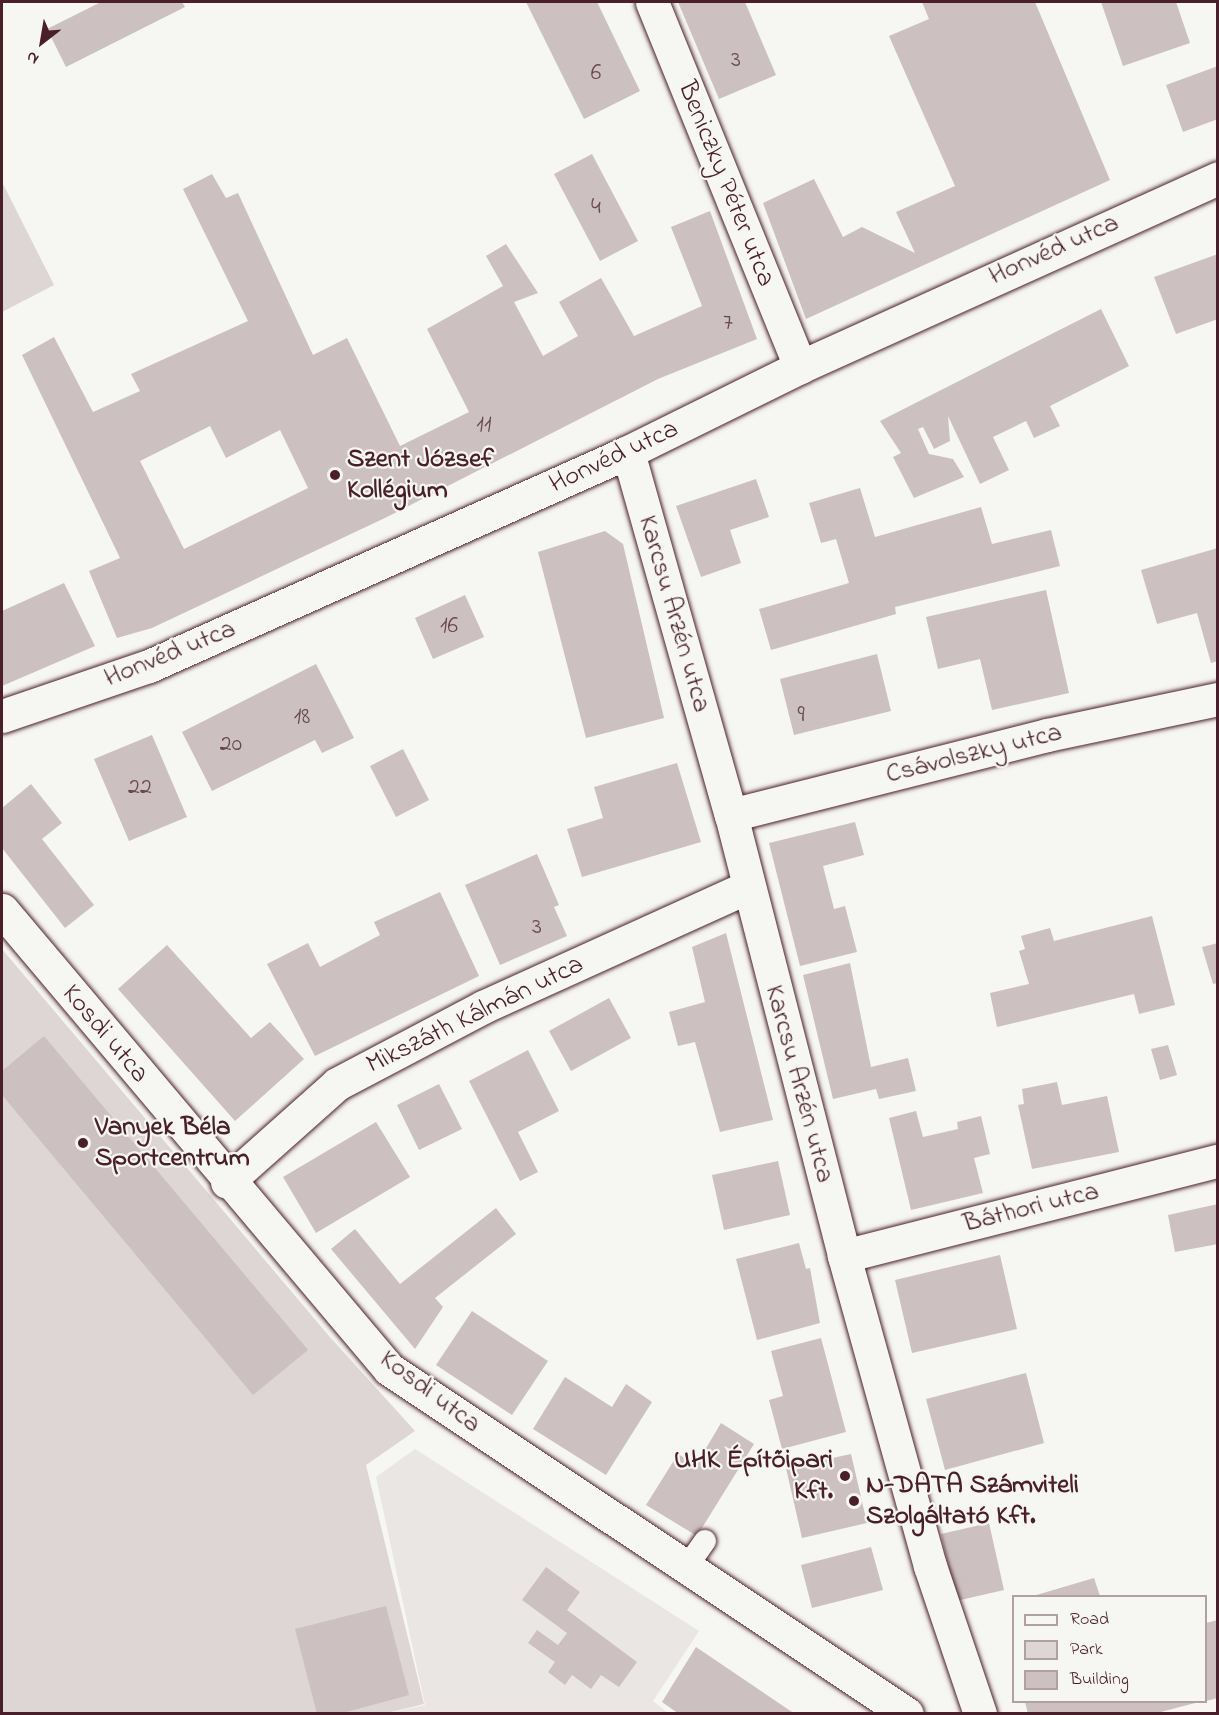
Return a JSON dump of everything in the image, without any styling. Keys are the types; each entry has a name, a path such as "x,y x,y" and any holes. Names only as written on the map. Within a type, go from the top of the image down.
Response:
{"street":[{"name":"Beniczky Péter utca","path":"652,2 800,367"},
{"name":"Honvéd utca","path":"2,716 149,666 628,452 800,367 1218,178"},
{"name":"Karcsu Arzén utca","path":"628,452 731,815 844,1256 930,1566 980,1713"},
{"name":"Csávolszky utca","path":"731,815 1047,735 1218,699"},
{"name":"Mikszáth Kálmán utca","path":"227,1182 337,1084 483,1007 748,887"},
{"name":"Kosdi utca","path":"2,910 227,1182 389,1369 907,1713"},
{"name":"Báthori utca","path":"844,1256 1218,1161"}],"lane":[{"path":"686,1568 705,1541"}],"shaded area":[{"path":"415,1449 699,1631 653,1701 668,1713 389,1713 425,1705 376,1477"}],"green space":[{"path":"2,182 54,285 2,312"},
{"name":"Vanyek Béla Sportcentrum","path":"2,949 329,1336 415,1431 366,1465 424,1704 383,1714 2,1713"}],"building":[{"path":"101,2 182,2 185,7 66,67 47,29"},
{"path":"526,2 597,2 640,91 584,119"},
{"path":"678,2 745,2 776,75 719,99"},
{"path":"922,2 1035,2 1110,180 806,319 763,203 814,179 843,237 862,227 915,253 896,212 955,186 889,36 929,19"},
{"path":"1101,2 1176,2 1190,43 1123,66"},
{"path":"1218,66 1218,119 1183,132 1166,85"},
{"path":"592,154 638,241 600,261 554,174"},
{"path":"212,174 226,198 238,193 313,355 347,338 400,446 469,412 427,329 503,286 486,256 506,244 538,293 514,302 543,356 578,336 559,302 601,278 634,336 702,306 671,227 710,211 757,339 658,379 387,517 152,628 117,638 89,571 120,558 22,355 54,337 93,412 140,391 131,374 248,321 183,189","holes":["210,426 226,458 280,430 308,488 184,549 140,461"]},
{"path":"1218,254 1218,319 1176,334 1154,277"},
{"path":"1101,309 1129,366 1050,406 1060,426 1034,438 1026,421 993,437 1009,470 980,484 948,416 950,441 934,449 923,427 918,429 929,454 953,459 964,477 914,498 893,457 901,453 880,421"},
{"path":"756,479 769,517 730,530 741,563 701,577 676,506"},
{"path":"860,488 875,537 981,507 992,544 1051,530 1060,566 895,607 896,614 771,650 759,609 849,583 836,539 821,543 809,503"},
{"path":"605,531 623,544 664,718 586,738 538,552"},
{"path":"1218,548 1218,661 1211,663 1197,613 1157,624 1141,570"},
{"path":"64,583 95,646 2,686 2,611"},
{"path":"1046,590 1069,693 992,710 980,659 938,669 926,617"},
{"path":"465,595 484,637 433,659 415,618"},
{"path":"877,654 891,711 794,735 780,679"},
{"path":"316,664 354,738 322,753 315,740 212,791 182,732"},
{"path":"152,735 187,817 129,841 94,759"},
{"path":"403,749 429,800 396,817 370,766"},
{"path":"677,763 701,842 582,877 567,829 603,818 594,787"},
{"path":"31,784 62,823 42,839 94,905 65,928 2,848 2,808"},
{"path":"855,822 864,855 823,866 834,909 845,906 857,952 800,966 769,843"},
{"path":"537,854 559,905 554,907 567,936 500,965 465,885"},
{"path":"440,892 479,976 315,1056 267,964 308,943 320,967 380,935 374,922"},
{"path":"1152,916 1175,1005 1139,1014 1134,994 997,1027 990,993 1029,984 1019,951 1025,949 1021,936 1050,928 1054,941"},
{"path":"726,933 773,1120 720,1132 695,1042 678,1046 669,1012 705,1002 692,947"},
{"path":"1218,943 1218,983 1213,984 1202,947"},
{"path":"167,945 251,1038 270,1022 304,1059 235,1121 118,989"},
{"path":"850,963 871,1067 908,1058 916,1091 879,1099 876,1089 833,1099 803,975"},
{"path":"609,998 631,1038 571,1071 549,1031"},
{"path":"44,1036 308,1350 253,1395 2,1095 2,1071"},
{"path":"1168,1045 1177,1075 1160,1080 1151,1049"},
{"path":"528,1050 559,1111 518,1132 538,1172 520,1181 469,1081"},
{"path":"1057,1082 1062,1105 1107,1096 1119,1152 1032,1169 1018,1105 1024,1104 1022,1089"},
{"path":"439,1084 462,1129 419,1150 397,1105"},
{"path":"916,1111 923,1137 958,1129 957,1122 981,1116 990,1154 974,1158 983,1193 911,1210 889,1118"},
{"path":"376,1122 410,1177 316,1233 283,1177"},
{"path":"778,1161 790,1215 724,1230 712,1175"},
{"path":"1218,1204 1218,1244 1175,1252 1168,1215"},
{"path":"496,1208 516,1234 435,1298 443,1307 415,1349 331,1249 355,1229 400,1284"},
{"path":"799,1243 806,1269 810,1268 820,1323 757,1340 736,1259"},
{"path":"1000,1255 1017,1329 912,1353 895,1280"},
{"path":"472,1311 548,1361 512,1415 436,1365"},
{"path":"821,1338 846,1432 782,1449 769,1400 783,1396 771,1351"},
{"path":"1026,1373 1044,1443 945,1470 926,1399"},
{"path":"565,1377 612,1407 626,1384 652,1402 606,1475 533,1429"},
{"path":"721,1423 754,1444 697,1536 646,1505 678,1454 696,1465"},
{"path":"851,1454 867,1523 802,1538 786,1468"},
{"path":"989,1523 1004,1590 956,1601 941,1534"},
{"path":"871,1547 883,1590 812,1608 801,1565"},
{"path":"546,1567 580,1592 567,1610 637,1662 619,1687 601,1675 591,1689 572,1675 565,1685 548,1672 555,1662 528,1643 537,1630 558,1645 567,1633 522,1600"},
{"path":"1094,1578 1100,1595 1036,1595"},
{"path":"386,1606 409,1695 339,1714 317,1714 295,1629"},
{"path":"1218,1620 1218,1698 1207,1701 1207,1623"},
{"path":"696,1647 795,1714 679,1714 662,1702"},
{"path":"1025,1703 1195,1703 1153,1714 1028,1714"}],"place":[{"name":"Szent József Kollégium","path":"335,475"},
{"name":"Vanyek Béla Sportcentrum","path":"83,1143"},
{"name":"UHK Építőipari Kft.","path":"845,1476"},
{"name":"N-DATA Számviteli Szolgáltató Kft.","path":"854,1501"}]}
